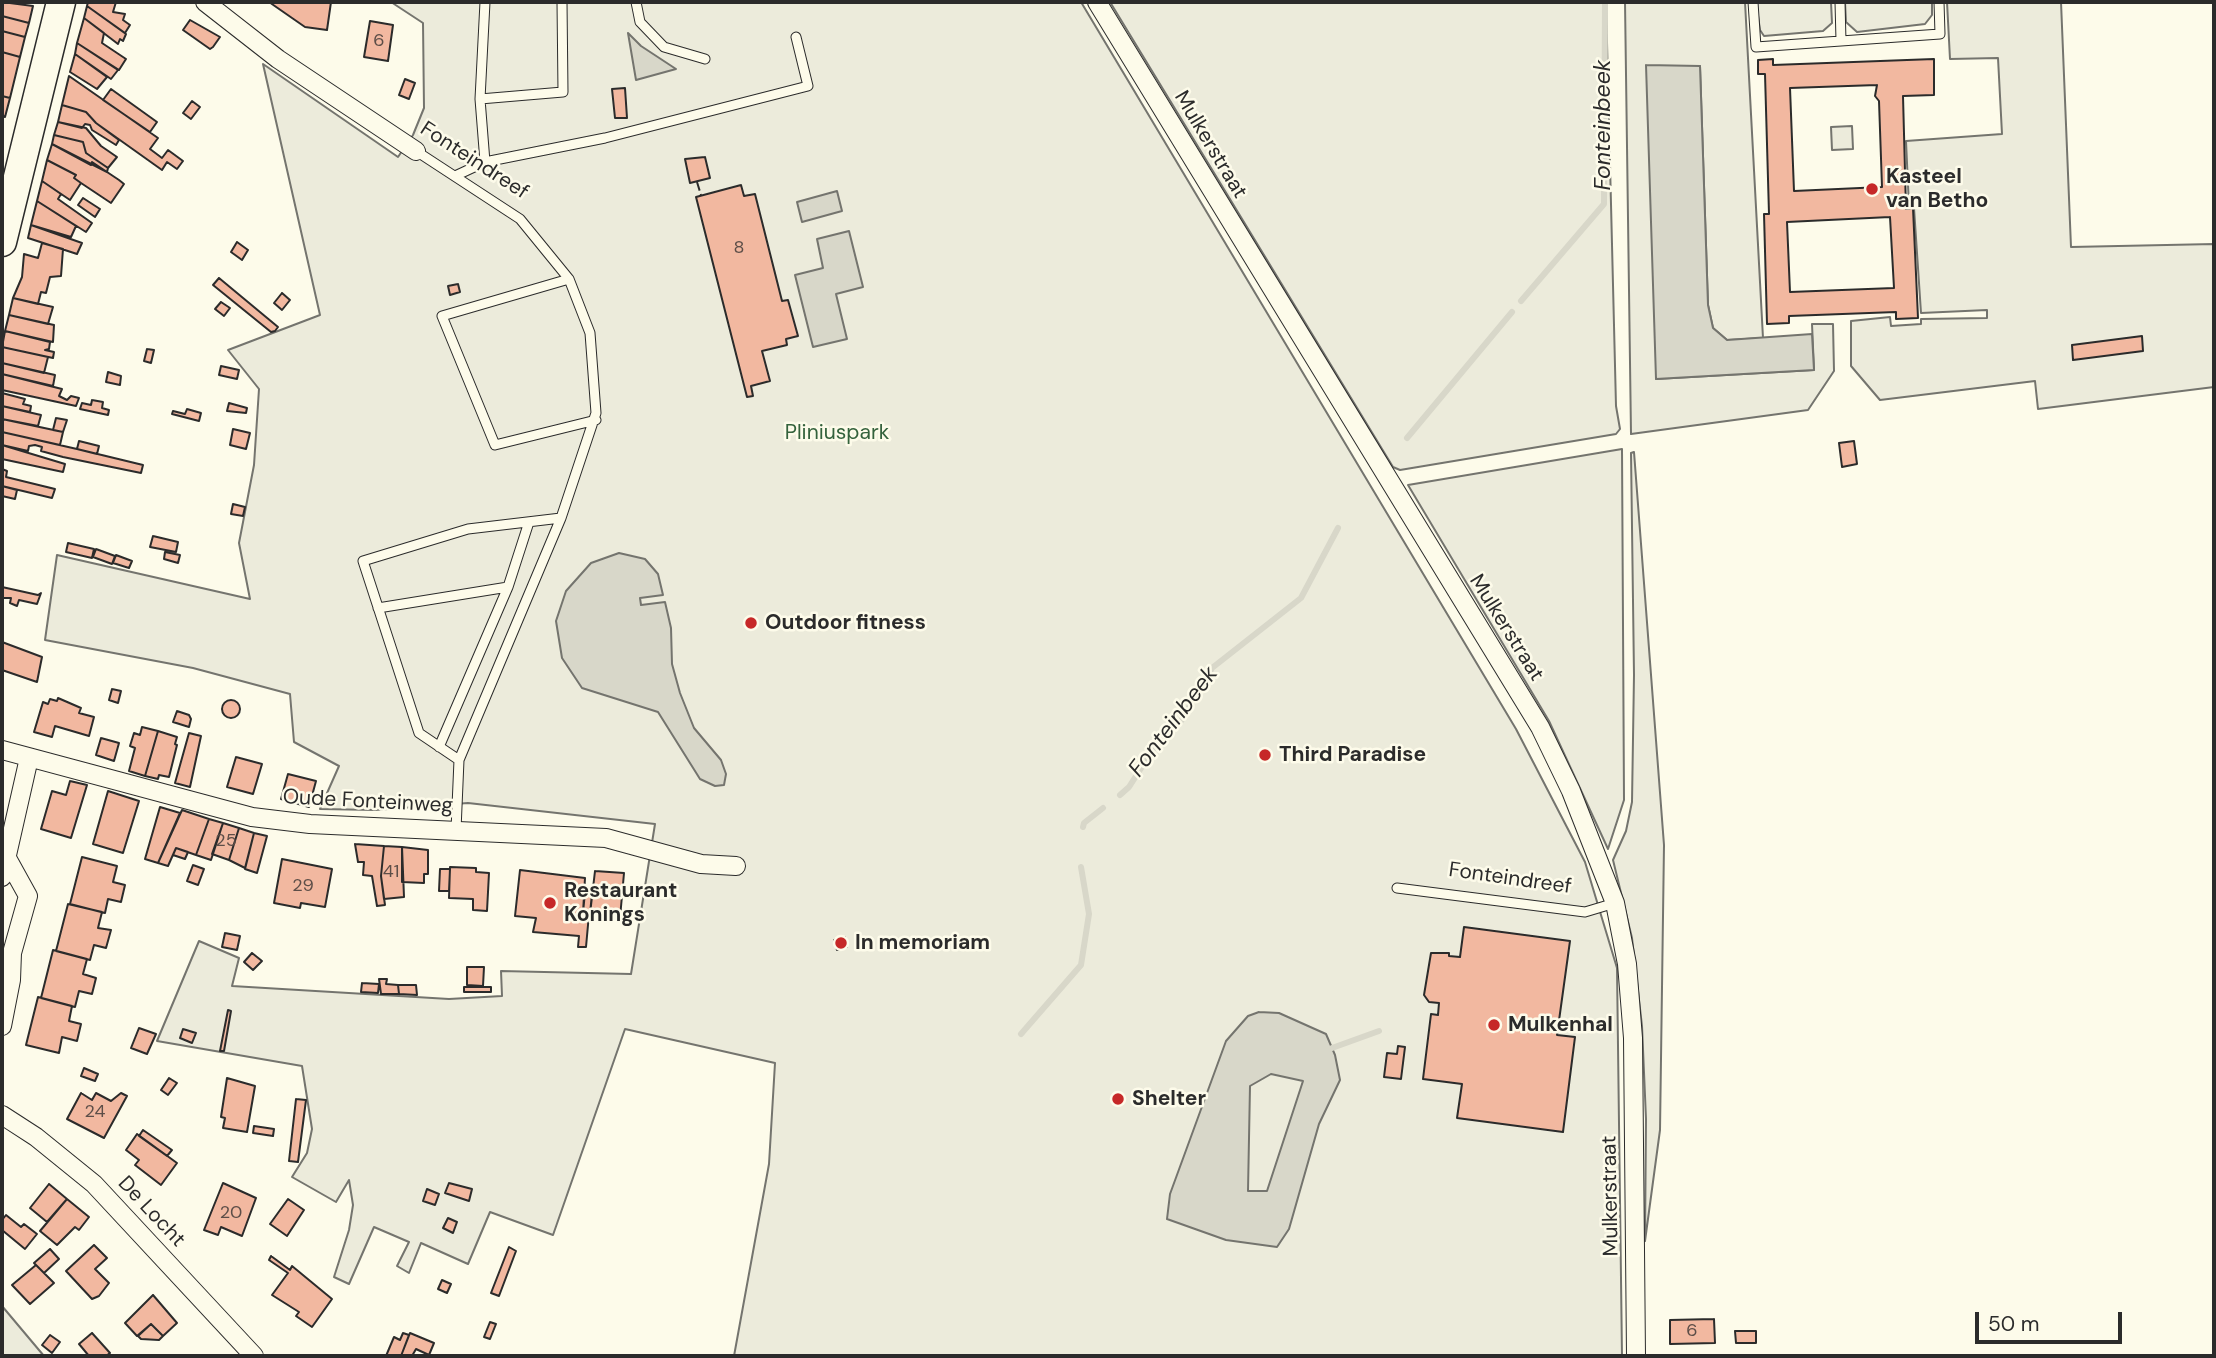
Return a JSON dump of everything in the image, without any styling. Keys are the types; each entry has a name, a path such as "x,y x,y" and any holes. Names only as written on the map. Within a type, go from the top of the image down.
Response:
{"main road":[{"path":"2,242 61,2"}],"street":[{"name":"Fonteindreef","path":"205,2 278,59 416,151"},
{"name":"Mulkerstraat","path":"1097,2 1541,727 1571,792 1615,903 1627,964 1633,1038 1636,1356"},
{"name":"Oude Fonteinweg","path":"2,750 252,817 310,824 606,838 701,863 736,866"},
{"path":"2,877 29,758"},
{"path":"2,1026 11,980 12,953 29,896 8,858"},
{"path":"2,932 12,953"},
{"name":"De Locht","path":"2,1115 36,1137 94,1184 254,1356"}],"lane":[{"path":"485,2 480,99 485,162"},
{"path":"480,99 563,92 562,2"},
{"path":"636,2 640,22 664,47 705,59"},
{"path":"1753,2 1756,47 1940,34 1939,2"},
{"path":"1840,2 1841,41"},
{"path":"455,176 485,162 605,138 808,86 796,37"},
{"name":"Fonteindreef","path":"416,151 520,219 569,279 590,333 596,420 561,518 459,760 456,830"},
{"path":"569,279 442,316 495,445 596,420"},
{"path":"459,760 419,733 363,561 468,529 561,518"},
{"path":"439,747 508,587 529,522"},
{"path":"379,608 508,587"},
{"name":"Fonteindreef","path":"1397,888 1585,912 1615,903"}],"green space":[{"name":"Pliniuspark","path":"391,2 1081,2 1516,729 1585,862 1617,968 1622,1356 734,1356 769,1164 775,1063 625,1029 553,1235 490,1212 468,1264 421,1243 409,1273 397,1266 409,1242 374,1227 349,1284 334,1277 349,1230 353,1205 349,1180 336,1202 292,1177 307,1153 312,1129 302,1066 157,1041 199,941 239,958 232,986 449,999 502,996 501,971 631,974 655,824 468,803 375,810 320,809 339,766 294,742 290,694 193,668 45,640 57,555 250,599 239,543 254,465 259,389 228,350 320,315 263,64 398,157 413,135 424,108 423,23"},
{"path":"1110,2 1606,2 1616,406 1620,429 1616,434 1400,470 1393,467"},
{"path":"1625,2 1745,2 1763,338 1727,340 1713,328 1708,305 1700,66 1656,379 1814,370 1812,324 1833,324 1834,371 1808,410 1631,434"},
{"path":"1756,2 1831,2 1832,23 1823,31 1764,36 1760,30"},
{"path":"1845,2 1932,2 1932,15 1925,24 1857,32 1846,22"},
{"path":"1947,2 2061,2 2071,247 2214,244 2214,387 2038,409 2035,381 1880,400 1851,366 1851,321 1890,317 1891,326 1921,324 1921,319 1987,318 1987,310 1921,313 1914,208 1909,207 1906,141 2002,134 1998,58 1950,59"},
{"path":"1852,126 1853,149 1832,150 1831,127"},
{"path":"1622,449 1624,800 1608,849 1549,721 1408,485"},
{"path":"1634,452 1664,845 1660,1130 1645,1241 1646,1119 1642,1026 1632,938 1613,860 1626,831 1632,802 1634,675 1631,453"},
{"path":"2,1306 44,1356 2,1356"}],"shaded area":[{"path":"628,33 641,46 676,69 636,80"},
{"path":"1646,65 1700,66 1708,305 1713,328 1727,340 1812,334 1814,370 1656,379"},
{"path":"837,191 842,211 802,222 797,202"},
{"path":"849,231 863,287 836,294 847,339 813,347 795,275 823,268 817,239"},
{"path":"619,553 645,559 658,574 663,595 640,598 641,605 665,602 671,628 672,664 680,693 694,728 721,760 726,774 724,785 715,786 700,779 658,712 582,688 562,658 556,621 566,591 591,563"},
{"path":"1259,1012 1279,1013 1326,1034 1335,1055 1340,1080 1319,1124 1289,1229 1277,1247 1226,1240 1167,1219 1170,1194 1226,1041 1248,1016","holes":["1271,1074 1303,1081 1267,1191 1248,1191 1250,1086"]}],"building":[{"path":"2,2 33,6 29,23 2,16"},
{"path":"88,2 116,2 113,12 125,14 123,20 130,25 125,33 87,6"},
{"path":"269,2 331,2 327,30 305,27"},
{"path":"87,6 126,34 123,41 120,39 118,44 84,18"},
{"path":"2,16 29,23 25,37 2,31"},
{"path":"84,18 104,33 102,43 126,59 119,70 77,43"},
{"path":"190,20 220,37 213,47 210,49 183,30"},
{"path":"370,21 393,25 388,61 364,57"},
{"path":"2,31 25,37 20,57 2,52"},
{"path":"77,43 118,70 111,79 75,54"},
{"path":"2,52 20,57 10,98 2,96"},
{"path":"75,54 107,77 97,89 70,72"},
{"name":"Kasteel van Betho","path":"1773,59 1773,65 1934,59 1934,95 1903,96 1906,209 1913,208 1918,318 1896,319 1896,312 1789,316 1789,323 1767,324 1764,214 1769,214 1765,74 1758,74 1758,60","holes":["1877,85 1875,96 1879,101 1882,187 1794,191 1790,88","1890,217 1894,288 1790,292 1787,222"]},
{"path":"69,76 158,138 150,149 162,158 168,150 183,161 177,169 167,162 162,170 96,123 86,112 62,105"},
{"path":"405,79 415,83 409,99 399,95"},
{"path":"625,88 627,118 615,118 612,89"},
{"path":"111,89 157,122 150,132 103,100"},
{"path":"2,96 10,98 5,117 2,116"},
{"path":"192,101 200,107 191,119 183,113"},
{"path":"62,105 86,112 119,140 116,145 92,130 90,125 85,124 82,128 58,122"},
{"path":"58,122 86,128 101,146 117,157 108,168 86,153 83,142 54,135"},
{"path":"54,135 83,142 86,153 108,168 107,172 52,144"},
{"path":"52,144 91,165 92,162 124,184 111,203 74,178 76,175 47,160"},
{"path":"705,157 710,178 690,183 685,159"},
{"path":"47,160 76,175 74,178 81,183 70,200 42,181"},
{"path":"42,181 61,194 58,199 92,223 86,232 37,201"},
{"path":"741,185 744,196 755,194 782,301 788,300 798,336 786,339 787,345 762,351 770,381 751,386 753,396 747,397 696,197"},
{"path":"83,198 100,209 95,217 78,205"},
{"path":"37,201 76,226 71,237 31,225"},
{"path":"31,225 82,243 77,254 28,238"},
{"path":"237,242 248,250 242,260 231,252"},
{"path":"42,243 63,249 61,276 50,277 46,293 41,292 38,304 13,298 22,277 24,254 38,258"},
{"path":"219,278 278,327 275,331 271,332 213,285"},
{"path":"458,284 460,292 450,295 448,286"},
{"path":"282,293 290,300 282,310 274,303"},
{"path":"13,298 53,307 48,324 9,315"},
{"path":"221,302 230,308 224,316 215,309"},
{"path":"9,315 54,325 53,342 5,331"},
{"path":"5,331 50,342 49,349 45,350 54,352 53,358 2,347"},
{"path":"2142,336 2143,351 2073,360 2072,345"},
{"path":"2,347 48,357 44,373 2,363"},
{"path":"147,349 154,350 151,363 144,361"},
{"path":"2,363 55,375 53,386 2,374"},
{"path":"221,366 239,370 237,379 219,375"},
{"path":"108,372 121,376 120,385 106,382"},
{"path":"2,374 62,389 59,396 67,400 71,396 79,398 76,406 2,390"},
{"path":"2,393 25,399 23,404 31,406 30,412 2,406"},
{"path":"92,400 103,402 102,408 109,410 108,415 80,409 82,403 91,405"},
{"path":"229,403 247,408 246,413 227,411"},
{"path":"2,406 41,415 38,426 2,419"},
{"path":"187,409 201,413 199,421 172,414 173,411 185,414"},
{"path":"56,418 67,420 63,432 53,430"},
{"path":"2,419 63,432 60,445 2,432"},
{"path":"233,429 250,433 246,449 230,445"},
{"path":"2,432 143,465 141,473 63,457 41,451 42,447 35,445 29,446 28,451 2,445"},
{"path":"79,441 99,446 97,454 77,449"},
{"path":"1854,441 1857,464 1842,467 1839,443"},
{"path":"2,445 65,464 63,472 2,459"},
{"path":"2,469 7,471 6,477 55,489 52,498 2,486"},
{"path":"2,486 17,490 15,499 2,496"},
{"path":"233,504 245,507 243,516 231,514"},
{"path":"153,536 178,542 176,552 150,547"},
{"path":"68,543 94,549 92,558 66,552"},
{"path":"96,549 115,556 112,564 93,557"},
{"path":"165,552 180,555 178,563 164,559"},
{"path":"116,555 132,561 129,568 113,563"},
{"path":"2,587 38,595 41,593 37,604 19,600 17,606 10,603 11,598 2,598"},
{"path":"2,642 42,657 37,682 2,670"},
{"path":"112,689 121,691 118,703 109,700"},
{"path":"58,698 81,708 79,713 94,717 89,736 55,726 52,737 34,732 43,702 48,704 50,699 57,701"},
{"path":"231,700 237,703 240,709 237,715 231,718 225,715 222,709 225,703"},
{"path":"177,711 189,715 189,727 173,722"},
{"path":"142,727 158,731 145,776 129,771 135,748 130,746 134,733 140,735"},
{"path":"158,731 177,737 177,745 169,777 159,775 158,779 145,776"},
{"path":"189,733 201,736 190,787 175,783"},
{"path":"101,738 119,743 114,761 96,755"},
{"path":"236,757 262,764 253,794 227,787"},
{"path":"288,774 316,781 309,807 281,799"},
{"path":"70,781 87,785 71,838 41,829 52,791 66,795"},
{"path":"108,791 139,801 123,853 93,844"},
{"path":"160,807 180,813 158,863 145,859"},
{"path":"182,810 209,819 196,855 176,848 168,866 158,863"},
{"path":"209,819 223,823 211,860 196,855"},
{"path":"223,823 239,828 229,860 212,854"},
{"path":"239,828 254,833 245,868 229,860"},
{"path":"254,833 267,836 257,873 245,869"},
{"path":"355,844 384,846 381,876 385,905 377,906 372,876 363,875 364,862 358,862"},
{"path":"384,846 402,847 404,897 384,899 381,876"},
{"path":"402,847 428,850 428,874 424,874 424,883 402,882"},
{"path":"176,848 188,852 185,859 173,855"},
{"path":"82,857 117,866 113,882 125,885 121,902 108,899 105,913 70,904"},
{"path":"282,859 332,869 325,907 301,903 300,908 274,903"},
{"path":"193,865 204,869 198,885 187,881"},
{"path":"450,867 476,868 476,872 489,873 487,911 473,910 473,899 449,898"},
{"path":"440,869 450,869 449,891 439,891"},
{"name":"Restaurant Konings","path":"520,870 585,878 583,913 589,914 586,947 578,947 579,936 533,932 536,918 515,916"},
{"path":"595,871 624,873 620,918 590,914"},
{"path":"585,892 592,893 590,914 583,913"},
{"path":"68,904 102,912 98,928 111,930 106,948 94,945 90,960 56,951"},
{"name":"Mulkenhal","path":"1464,927 1570,941 1557,1035 1575,1037 1563,1132 1457,1118 1462,1084 1423,1079 1431,1014 1438,1015 1439,1003 1429,1002 1424,995 1431,953 1449,953 1449,956 1460,957"},
{"path":"225,933 240,936 237,950 222,947"},
{"name":"In memoriam","path":"845,937 847,947 837,950 834,940"},
{"path":"53,950 87,959 83,974 96,978 92,994 79,991 75,1007 41,998"},
{"path":"252,953 262,961 253,970 244,962"},
{"path":"467,967 484,967 483,986 467,985"},
{"path":"379,979 387,979 386,984 398,985 399,994 381,994"},
{"path":"362,983 379,984 378,993 361,992"},
{"path":"398,985 416,985 417,995 399,994"},
{"path":"464,987 491,987 491,992 464,992"},
{"path":"38,997 72,1006 69,1021 81,1024 77,1041 62,1037 59,1053 26,1045"},
{"path":"228,1010 231,1011 224,1051 220,1051"},
{"path":"139,1028 156,1034 147,1054 131,1048"},
{"path":"183,1029 196,1033 192,1043 180,1038"},
{"path":"1398,1046 1405,1047 1401,1079 1384,1077 1387,1053 1397,1054"},
{"path":"84,1068 98,1074 95,1081 81,1076"},
{"path":"169,1078 177,1083 168,1095 161,1090"},
{"path":"227,1078 255,1086 247,1132 223,1128 225,1118 221,1117"},
{"path":"81,1093 92,1100 96,1093 111,1101 121,1093 127,1096 104,1138 67,1119"},
{"path":"296,1099 306,1100 298,1162 289,1161"},
{"path":"254,1126 274,1129 273,1136 253,1133"},
{"path":"143,1130 172,1150 167,1156 139,1136"},
{"path":"137,1134 177,1163 161,1185 135,1165 139,1160 126,1150"},
{"path":"223,1183 256,1198 242,1236 221,1227 218,1235 204,1230"},
{"path":"449,1183 472,1189 469,1201 445,1193"},
{"path":"49,1184 67,1199 47,1222 30,1208"},
{"path":"427,1189 439,1194 435,1205 423,1201"},
{"path":"67,1199 89,1217 79,1230 75,1227 57,1245 40,1231"},
{"path":"288,1199 304,1210 287,1236 270,1224"},
{"path":"6,1215 21,1227 24,1224 37,1234 25,1249 2,1230 2,1220"},
{"path":"448,1218 457,1222 453,1233 443,1228"},
{"path":"94,1245 107,1258 95,1269 109,1283 99,1296 92,1299 66,1271"},
{"path":"509,1247 516,1251 499,1296 491,1293"},
{"path":"50,1249 59,1259 44,1273 34,1263"},
{"path":"271,1256 290,1270 292,1266 332,1299 312,1327 296,1316 299,1312 272,1295 288,1273 269,1260"},
{"path":"36,1265 54,1283 30,1304 12,1285"},
{"path":"442,1280 451,1284 447,1293 438,1289"},
{"path":"153,1295 177,1323 163,1336 151,1324 137,1336 125,1323"},
{"path":"1714,1319 1715,1343 1670,1344 1670,1320"},
{"path":"490,1322 496,1324 490,1339 484,1337"},
{"path":"151,1324 163,1336 159,1340 141,1339 138,1336"},
{"path":"1735,1331 1756,1331 1756,1343 1736,1343"},
{"path":"92,1333 110,1353 106,1356 89,1356 79,1344"},
{"path":"403,1333 409,1335 401,1356 386,1356 394,1337 400,1340"},
{"path":"410,1333 434,1343 429,1355 416,1349 412,1356 401,1356"},
{"path":"50,1335 60,1342 52,1353 42,1345"}],"waterway":[{"name":"Fonteinbeek","path":"1521,301 1604,204 1605,2"},
{"name":"Fonteinbeek","path":"1407,438 1512,312"},
{"name":"Fonteinbeek","path":"1120,795 1129,787 1154,748 1181,721 1212,668 1301,598 1338,528"},
{"name":"Fonteinbeek","path":"1083,827 1084,823 1103,808"},
{"name":"Fonteinbeek","path":"1021,1034 1081,965 1089,914 1081,867"},
{"path":"1332,1048 1379,1031"}],"fence":[{"path":"697,182 701,195"}],"place":[{"name":"Kasteel van Betho","path":"1872,189"},
{"name":"Outdoor fitness","path":"751,623"},
{"name":"Third Paradise","path":"1265,755"},
{"name":"Restaurant Konings","path":"550,903"},
{"name":"In memoriam","path":"841,943"},
{"name":"Mulkenhal","path":"1494,1025"},
{"name":"Shelter","path":"1118,1099"}]}
